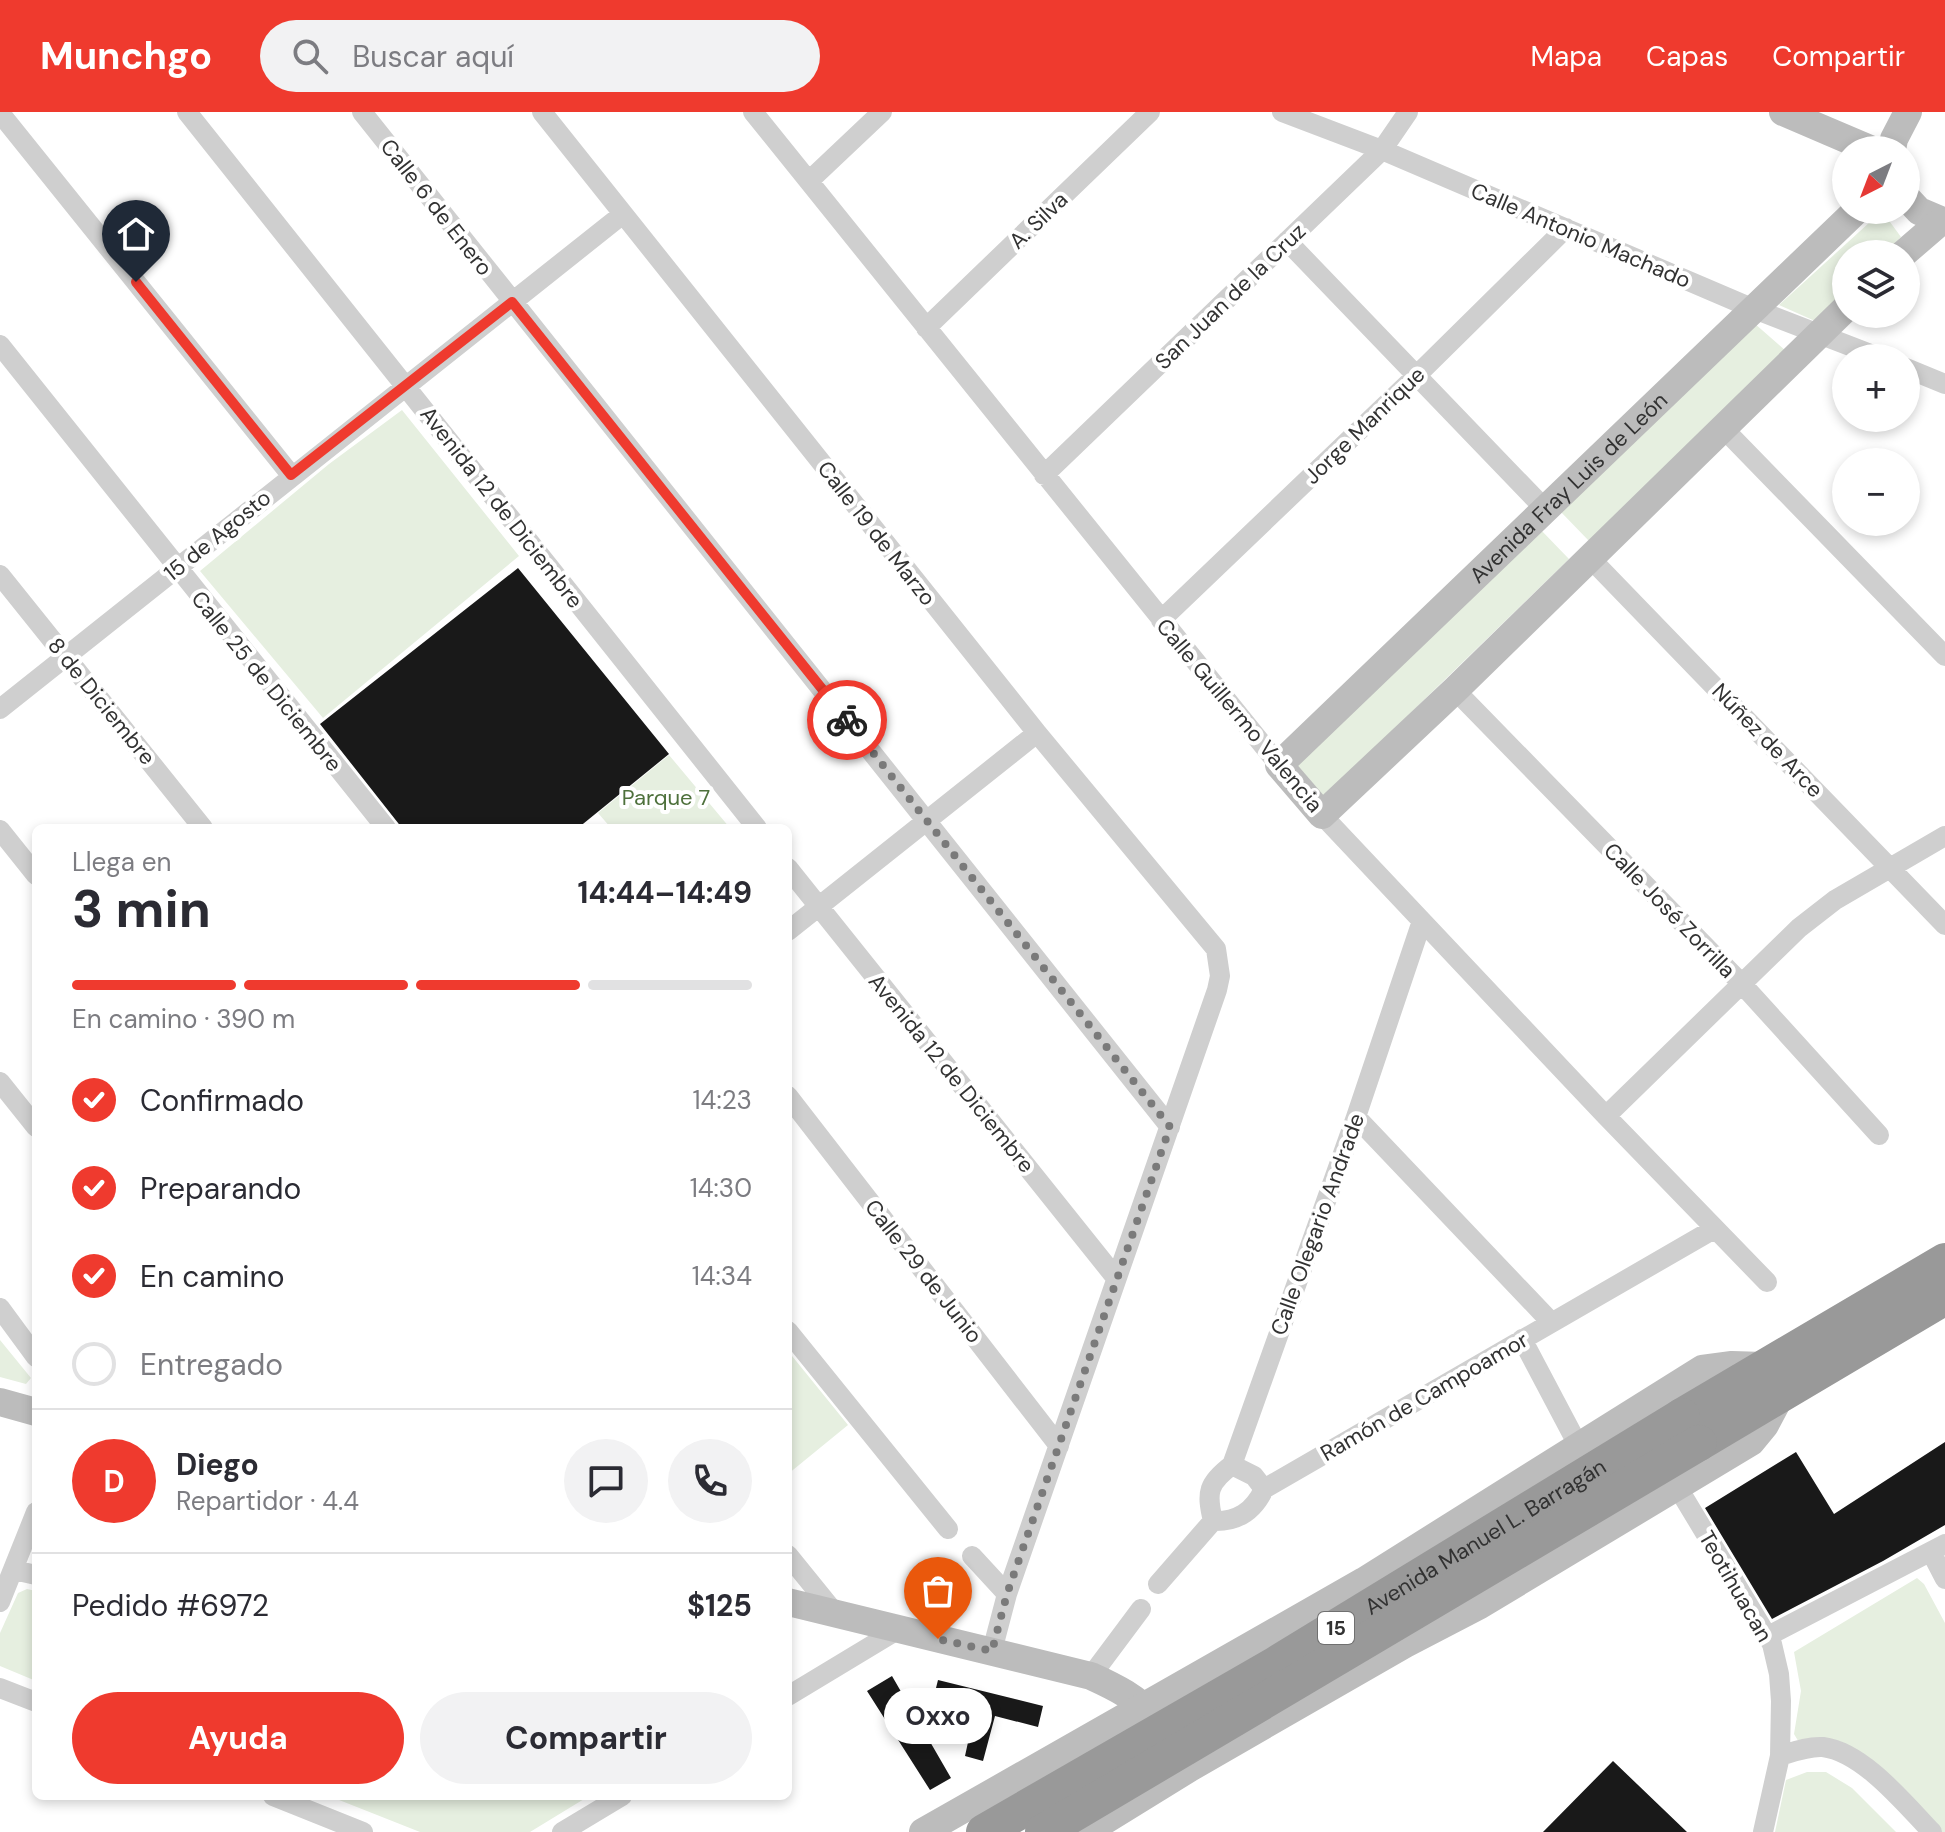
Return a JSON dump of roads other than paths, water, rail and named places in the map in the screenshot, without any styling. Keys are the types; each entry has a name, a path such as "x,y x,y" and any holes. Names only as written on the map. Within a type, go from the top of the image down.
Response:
{"highway":[{"name":"Avenida Manuel L. Barragán","path":"1043,1832 1773,1380 1945,1261"},
{"name":"Avenida Manuel L. Barragán","path":"1773,1380 1945,1297"},
{"name":"Avenida Manuel L. Barragán","path":"984,1832 1691,1429"}],"street":[{"name":"Avenida 12 de Diciembre","path":"187,112 754,824"},
{"name":"Calle 6 de Enero","path":"362,112 1170,1127"},
{"name":"Calle 19 de Marzo","path":"542,112 1037,733 1216,949 1220,976 1217,990 1170,1127"},
{"name":"Calle Guillermo Valencia","path":"753,112 1161,620 1322,815 1767,1282"},
{"path":"809,181 882,112"},
{"name":"A. Silva","path":"926,328 1150,112"},
{"name":"Calle Antonio Machado","path":"1282,112 1382,150 1754,309 1847,344"},
{"name":"San Juan de la Cruz","path":"1044,475 1382,150 1408,112"},
{"path":"1783,112 1839,136"},
{"path":"1896,136 1908,112"},
{"path":"0,113 291,475"},
{"path":"1920,211 1943,222 1920,240"},
{"name":"15 de Agosto","path":"0,709 623,214"},
{"name":"Avenida Fray Luis de León","path":"1279,765 1842,224"},
{"name":"Jorge Manrique","path":"1161,620 1566,228"},
{"path":"1287,241 1544,508"},
{"path":"1322,815 1455,690 1832,321"},
{"name":"Calle 25 de Diciembre","path":"0,345 383,824"},
{"path":"1920,374 1944,384"},
{"path":"1722,427 1945,656"},
{"name":"Núñez de Arce","path":"1589,557 1945,925"},
{"name":"8 de Diciembre","path":"0,575 200,824"},
{"name":"Calle José Zorrilla","path":"1455,690 1741,983 1879,1135"},
{"path":"792,928 1037,733"},
{"path":"0,830 32,870"},
{"path":"1606,1116 1799,928 1835,900 1945,836"},
{"name":"Avenida 12 de Diciembre","path":"792,873 1116,1278"},
{"name":"Calle Olegario Andrade","path":"1213,1521 1210,1490 1216,1477 1232,1465 1422,921"},
{"path":"0,1082 32,1122"},
{"name":"Calle 29 de Junio","path":"792,1101 1059,1446"},
{"path":"1356,1117 1551,1322"},
{"path":"992,1651 1007,1594 1170,1127"},
{"name":"Ramón de Campoamor","path":"1213,1521 1231,1522 1253,1507 1264,1489 1714,1229"},
{"path":"0,1308 32,1352"},
{"path":"792,1336 948,1529"},
{"path":"1522,1339 1578,1445"},
{"path":"930,1831 1364,1581 1702,1369 1732,1365 1773,1380 1758,1435 1678,1488 1480,1605 1405,1644 1193,1766 1086,1832"},
{"path":"0,1402 32,1411"},
{"path":"1232,1465 1254,1476 1264,1489"},
{"name":"Teotihuacan","path":"1678,1488 1768,1636 1779,1674 1780,1756 1763,1832"},
{"path":"1158,1584 1213,1521"},
{"path":"0,1602 32,1523"},
{"path":"1429,1538 1429,1567 1435,1580 1451,1596 1480,1605"},
{"path":"1768,1636 1938,1548 1945,1579"},
{"path":"972,1556 1007,1594"},
{"path":"792,1560 835,1613"},
{"path":"14,1570 32,1574"},
{"path":"1364,1581 1385,1581 1398,1586 1409,1597 1415,1620 1405,1644"},
{"path":"792,1603 1091,1676 1117,1687 1145,1707 1193,1766"},
{"path":"1091,1676 1141,1609"},
{"path":"792,1694 899,1629"},
{"path":"0,1688 32,1700"},
{"path":"1780,1756 1822,1747 1844,1753 1876,1777 1932,1832"},
{"path":"283,1800 363,1832"},
{"path":"562,1832 615,1800"}],"place":[{"name":"Oxxo","path":"938,1639"}],"park label":[{"name":"Parque 7","path":"666,797"}]}
